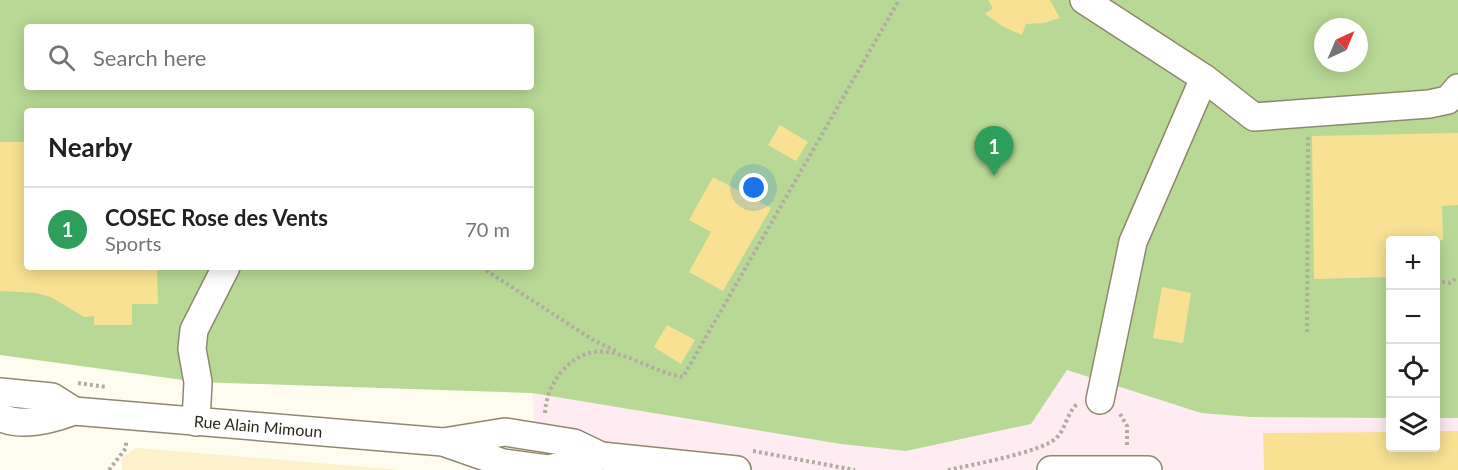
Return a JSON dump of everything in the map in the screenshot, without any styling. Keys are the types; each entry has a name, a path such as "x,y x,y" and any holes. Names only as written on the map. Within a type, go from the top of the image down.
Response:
{"street":[{"path":"1084,0 1204,78 1254,117 1429,104 1448,100 1458,88"},
{"path":"1100,400 1132,242 1204,78"},
{"path":"196,423 198,382 192,349 194,330 224,270"},
{"name":"Rue Alain Mimoun","path":"0,392 52,397 74,411"},
{"name":"Rue Alain Mimoun","path":"0,417 6,420 39,421 74,411 443,442 505,432 574,443 601,456 731,469"},
{"path":"1051,470 1138,469"}],"path":[{"path":"486,270 593,340 663,374 684,377 898,0"},
{"path":"1307,332 1308,113"},
{"path":"1440,282 1450,283 1458,277"},
{"path":"545,420 546,404 555,378 568,364 597,350 622,354"},
{"path":"948,470 1046,445 1062,431 1065,420 1077,403 1087,400 1100,400 1113,406 1126,426 1138,469"},
{"path":"109,470 126,448 127,416"}],"shaded area":[{"path":"1067,370 1201,413 1250,417 1386,418 1386,452 1440,452 1440,418 1458,418 1458,470 539,470 532,393 906,451 1031,424"},
{"path":"136,448 402,470 122,470 122,458"}],"green space":[{"path":"0,0 1458,0 1458,418 1440,418 1440,236 1386,236 1386,418 1250,417 1201,413 1067,370 1031,424 906,451 841,444 532,393 198,382 0,355"}],"building":[{"path":"988,0 1050,0 1060,18 1044,23 1026,24 1022,35 1002,26 985,14 993,8"},
{"path":"780,125 808,142 796,161 768,145"},
{"path":"1458,133 1458,205 1442,206 1443,240 1440,240 1440,236 1386,236 1386,277 1314,279 1312,136"},
{"path":"0,142 24,142 24,270 157,270 158,304 132,304 132,325 94,325 94,316 84,317 51,297 36,293 0,291"},
{"path":"713,177 771,208 723,291 689,272 711,232 689,220"},
{"path":"1162,287 1191,293 1183,343 1153,338"},
{"path":"667,325 695,340 681,364 654,347"},
{"path":"1440,431 1458,431 1458,470 1264,470 1263,433 1386,432 1386,452 1440,452"}],"place":[{"name":"COSEC Rose des Vents","path":"994,176"}]}
